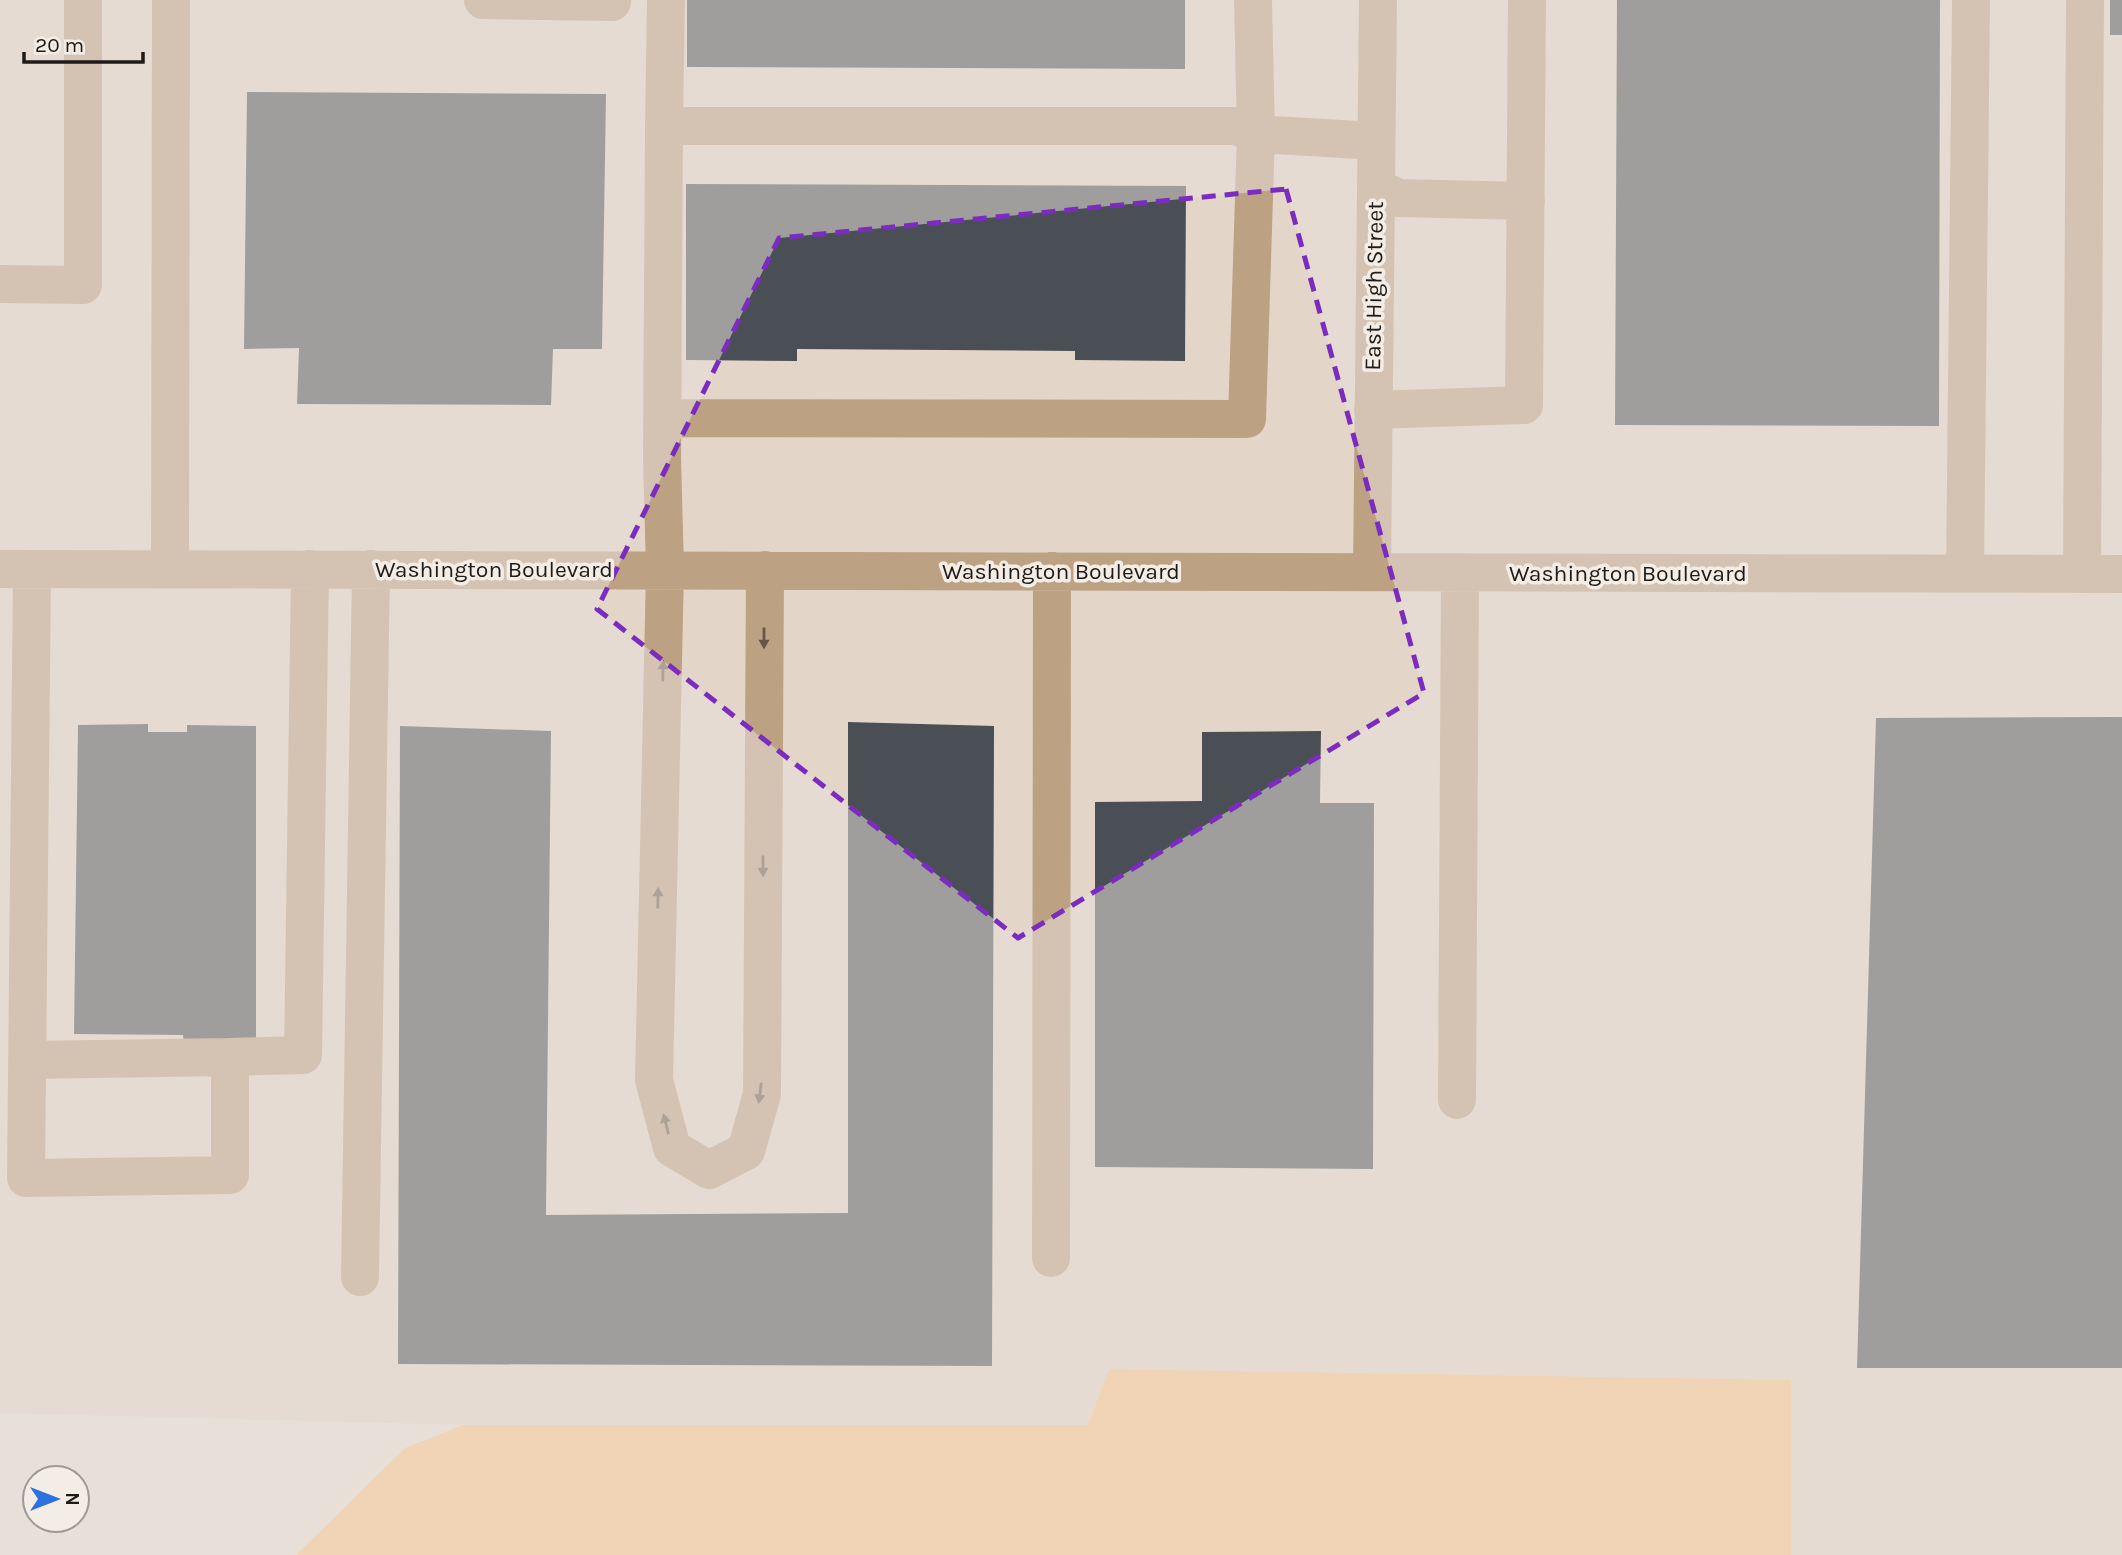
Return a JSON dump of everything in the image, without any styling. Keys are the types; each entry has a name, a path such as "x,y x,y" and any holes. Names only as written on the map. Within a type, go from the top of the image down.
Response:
{"street":[{"path":"0,284 83,285 83,0"},
{"path":"170,569 171,0"},
{"path":"483,0 612,0"},
{"path":"666,0 662,418 665,569 654,1080 672,1148 709,1170 746,1151 762,1094 765,570"},
{"path":"662,418 1247,419 1256,134 1253,0"},
{"name":"East High Street","path":"1371,572 1378,0"},
{"path":"1373,410 1524,405 1527,0"},
{"path":"1965,574 1971,0"},
{"path":"2082,574 2085,0"},
{"path":"664,126 1235,126 1256,134 1376,141"},
{"path":"1376,187 1398,198 1525,201"},
{"path":"16,569 27,1060 26,1178 230,1175 230,1057"},
{"name":"Washington Boulevard","path":"16,569 2122,574"},
{"path":"27,1060 303,1055 310,569"},
{"path":"360,1277 371,569"},
{"path":"1051,1258 1052,571"},
{"path":"1457,1100 1460,573"}],"highlighted area":[{"path":"1286,189 1424,693 1018,938 597,609 779,238"}],"shaded area":[{"path":"0,0 2122,0 2122,1555 1791,1555 1791,1380 1109,1369 1088,1425 463,1425 0,1413"},
{"path":"1109,1369 1791,1380 1791,1555 296,1555 405,1448 463,1425 1088,1425"}],"building":[{"path":"687,0 1185,0 1185,69 687,67"},
{"path":"1617,0 1940,0 1939,426 1615,425"},
{"path":"2110,0 2122,0 2122,35 2110,35"},
{"path":"247,92 606,94 602,349 553,349 551,405 297,404 299,348 244,349"},
{"path":"686,184 1186,186 1185,361 1075,360 1075,351 797,349 797,361 686,360"},
{"path":"2122,717 2122,1368 1857,1368 1876,718"},
{"path":"848,722 994,726 992,1366 398,1364 400,726 551,731 546,1215 848,1213"},
{"path":"148,724 148,732 187,732 187,725 256,726 256,1045 184,1045 183,1035 74,1034 78,725"},
{"path":"1321,731 1320,803 1374,803 1373,1169 1095,1167 1095,802 1202,801 1202,732"}]}
